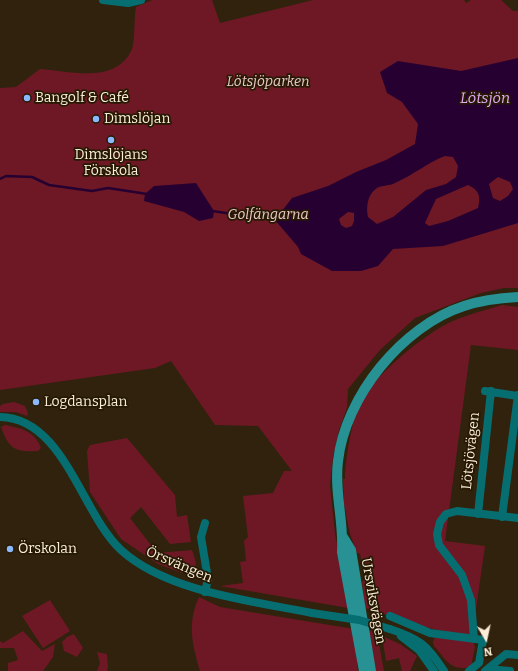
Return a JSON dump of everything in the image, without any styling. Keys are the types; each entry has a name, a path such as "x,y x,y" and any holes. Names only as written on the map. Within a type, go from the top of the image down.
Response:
{"street":[{"path":"103,0 128,3 141,0"},
{"name":"Ursviksvägen","path":"364,671 342,552 343,537 337,494 338,460 350,416 370,379 388,357 408,338 435,320 463,306 498,298 518,297"},
{"name":"Lötsjövägen","path":"478,514 488,391 518,396 502,516"},
{"name":"Örsvängen","path":"0,417 18,419 27,422 39,431 53,446 107,537 122,551 136,561 162,575 205,592 312,613 359,620 408,635 424,644 444,671"},
{"path":"474,639 471,600 462,575 439,545 437,534 440,522 446,514 456,511 518,518"},
{"path":"205,523 200,537 208,579 205,592"},
{"name":"Ursviksvägen","path":"343,537 351,550 371,671"},
{"path":"390,616 430,633 483,640 479,663 469,671"},
{"name":"Örsvängen","path":"390,629 419,650 434,671"},
{"path":"485,671 506,654 518,655"},
{"path":"492,671 510,671"}],"green space":[{"name":"Golfängarna","path":"152,0 212,0 220,23 313,0 464,0 466,3 471,0 501,0 513,11 518,11 518,288 504,288 481,293 415,318 380,350 348,389 347,408 339,430 333,457 330,486 335,533 348,608 220,586 243,583 240,562 246,561 244,541 248,537 243,496 273,493 284,471 292,471 258,426 215,425 171,361 155,368 0,390 0,88 16,87 40,69 91,73 104,72 115,68 125,60 132,49 134,41 136,7"},
{"path":"502,305 518,307 518,350 471,345 445,541 485,546 472,637 429,628 365,608 362,581 367,579 368,573 363,567 360,554 357,553 350,534 344,504 343,479 345,479 346,462 357,409 367,391 377,380 415,345 442,327 465,316"},
{"path":"14,402 25,406 28,413 27,416 16,412 0,412 0,406"},
{"path":"5,425 16,427 31,434 41,448 38,451 24,451 14,448 10,445 4,435 1,427"},
{"path":"127,438 175,495 177,517 187,515 191,542 170,544 141,507 130,518 157,553 192,550 196,565 193,573 182,573 158,564 121,539 90,492 87,451 90,445"},
{"path":"199,597 220,607 354,629 358,671 200,671 192,634 193,616"},
{"path":"50,600 70,631 43,648 22,616"},
{"path":"366,629 377,633 384,671 374,671"},
{"path":"23,631 42,651 55,644 53,657 43,671 8,671 8,663 18,660 14,648 0,648 0,641 3,643"},
{"path":"74,634 83,648 77,657 64,651 62,642 67,637"},
{"path":"382,636 400,644 417,656 410,671 402,671 399,658 386,661"},
{"path":"435,637 473,641 475,647 471,667 458,668 450,664 434,646 433,642"},
{"path":"97,652 107,654 107,671 97,671 100,663"}],"water":[{"name":"Lötsjön","path":"518,58 518,223 443,246 393,249 378,266 361,271 332,271 301,254 298,247 275,220 292,198 328,186 356,172 386,160 415,144 418,124 402,102 387,93 380,72 398,61 461,71","holes":["445,156 453,157 458,166 456,177 446,184 426,190 393,217 377,224 368,217 368,201 371,194 377,188 393,184","498,177 510,182 513,189 508,196 500,201 493,198 489,184","468,185 477,191 479,197 478,208 448,221 429,226 425,223 436,199","348,212 354,213 354,221 352,226 346,228 341,225 339,219"]},
{"path":"196,183 214,211 213,218 199,221 184,212 144,201 145,194 154,186"}],"waterway":[{"path":"0,179 6,176 32,177 49,185 92,191 108,188 147,194"},
{"path":"212,211 275,220"}],"place":[{"name":"Bangolf & Café","path":"27,98"},
{"name":"Dimslöjan","path":"96,119"},
{"name":"Dimslöjans Förskola","path":"111,140"},
{"name":"Logdansplan","path":"36,402"},
{"name":"Örskolan","path":"10,549"}],"park label":[{"name":"Lötsjöparken","path":"268,82"}]}
